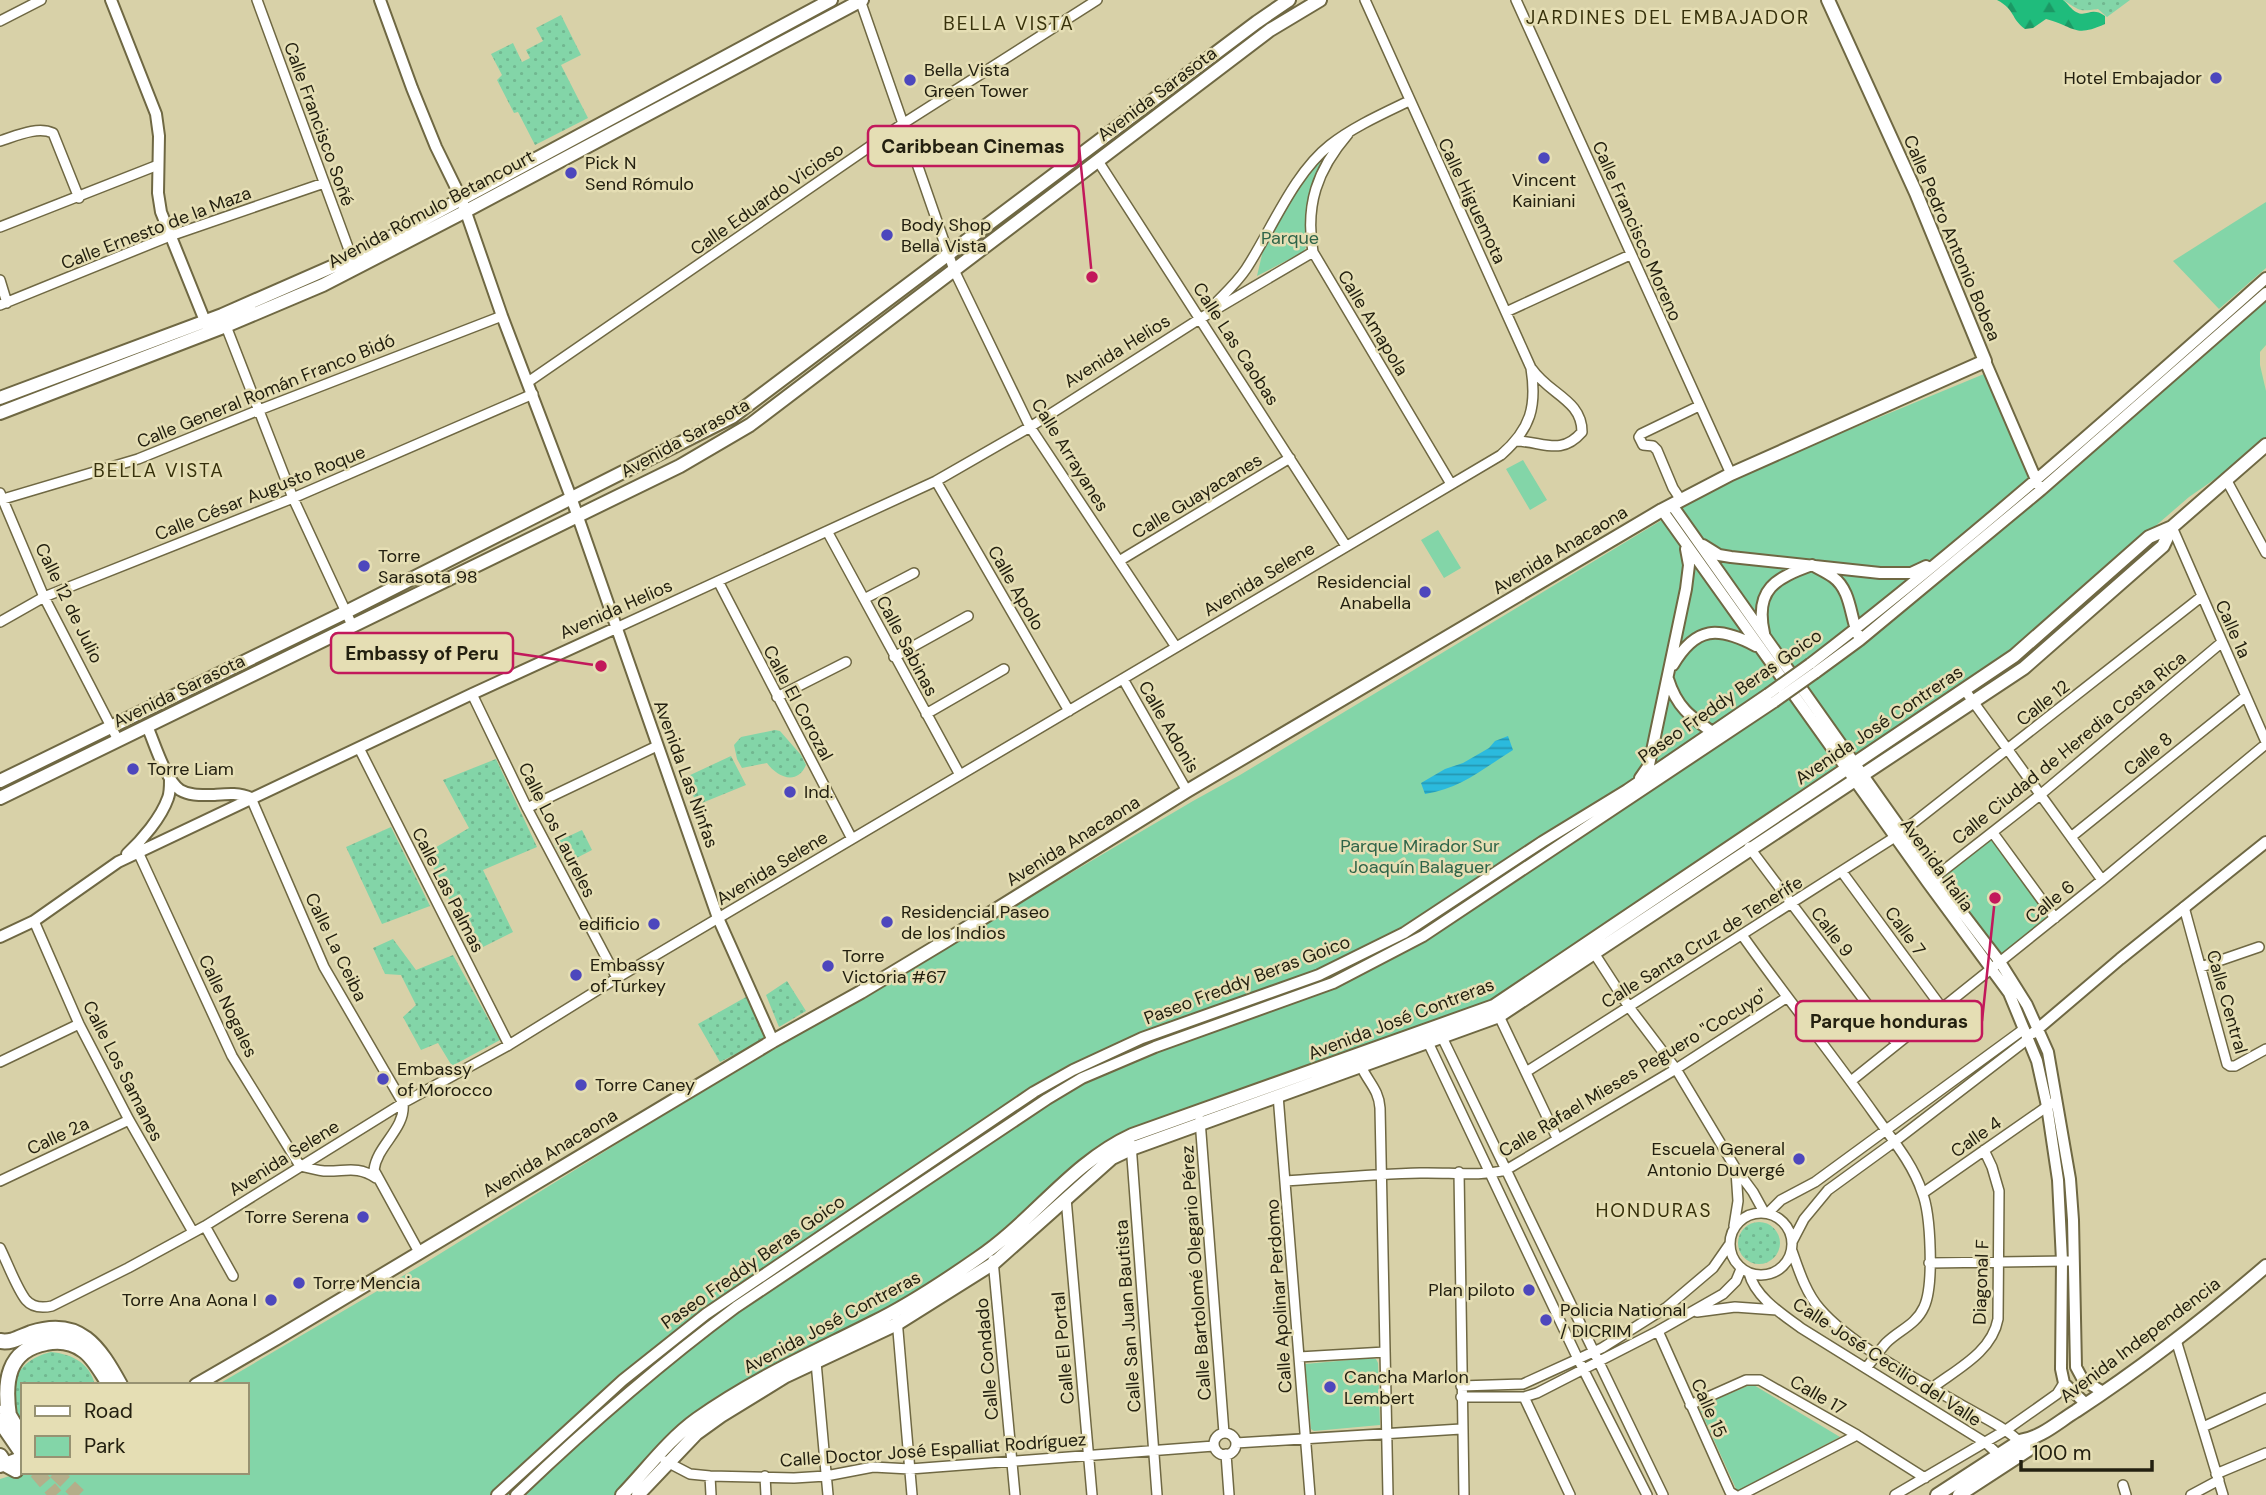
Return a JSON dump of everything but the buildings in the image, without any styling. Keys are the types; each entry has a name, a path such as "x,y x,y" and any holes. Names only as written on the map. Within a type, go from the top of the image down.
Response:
{"main road":[{"name":"Avenida Rómulo Betancourt","path":"224,321 352,258 831,0"},
{"name":"Avenida Rómulo Betancourt","path":"0,398 323,285 861,0"},
{"name":"Avenida Sarasota","path":"0,781 346,612 732,417 1289,0"},
{"name":"Avenida Sarasota","path":"0,798 680,466 750,425 1270,30 1320,0"},
{"name":"Calle Pedro Antonio Bobea","path":"1828,0 1916,192 1985,361"},
{"name":"Avenida Rómulo Betancourt","path":"0,413 207,327"},
{"name":"Avenida Anacaona","path":"199,1383 944,942 1187,791 1672,505 1731,474 1985,361"},
{"name":"Avenida José Contreras","path":"1439,1032 1494,1006 1854,771 1964,689 2014,656 2149,537 2172,527 2266,445"},
{"name":"Avenida José Contreras","path":"1854,771 2024,668 2163,546 2172,527"},
{"name":"Avenida José Contreras","path":"622,1495 706,1427 768,1386 897,1324 992,1256 1066,1198 1111,1158 1200,1118 1439,1032 1499,1016 1594,953 1746,844"},
{"name":"Avenida José Contreras","path":"638,1495 696,1420 782,1366 896,1310 992,1256 1082,1166 1104,1149 1132,1135 1278,1095 1361,1066 1425,1037"},
{"name":"Avenida Independencia","path":"1937,1495 2003,1459 2086,1404 2176,1340 2266,1266"},
{"path":"0,1341 15,1340 33,1332 70,1330 91,1342 103,1355 119,1383"},
{"path":"5,1419 10,1374 21,1354 34,1346 69,1342 85,1351 109,1383"},
{"path":"0,1398 13,1461"},
{"name":"Avenida Independencia","path":"1959,1495 2003,1459"}],"street":[{"path":"0,21 41,0"},
{"path":"111,0 156,114 161,212 207,327"},
{"name":"Calle Francisco Soñé","path":"257,0 352,258"},
{"name":"Calle Arrayanes","path":"861,0 954,270 1030,427 1176,647"},
{"name":"Calle Eduardo Vicioso","path":"528,382 904,123 1097,0"},
{"name":"Calle Francisco Moreno","path":"1516,0 1731,474"},
{"name":"Avenida Las Ninfas","path":"383,1 412,88 461,198 502,316 572,499 718,918 773,1041"},
{"name":"Calle Higuemota","path":"1365,1 1531,368 1534,384 1529,416"},
{"name":"Avenida Helios","path":"1201,318 1244,272 1304,172 1329,145 1409,101"},
{"path":"0,141 39,130 53,133 79,198"},
{"name":"Calle Amapola","path":"1348,134 1322,169 1315,189 1310,213 1313,252 1451,484"},
{"name":"Calle Las Caobas","path":"1098,161 1346,546"},
{"path":"0,228 158,165"},
{"name":"Calle Ernesto de la Maza","path":"4,304 170,236 324,183"},
{"name":"Avenida Helios","path":"0,937 34,920 118,862 138,852 472,694 936,481 1030,427 1201,318 1313,252"},
{"path":"1506,312 1630,255"},
{"name":"Paseo Freddy Beras Goico","path":"498,1495 596,1403 706,1314 1034,1092 1073,1070 1142,1038 1319,975 1404,933 1542,842 1771,698 1858,635 2041,490 2266,278"},
{"path":"0,280 4,304"},
{"name":"Paseo Freddy Beras Goico","path":"1858,635 1941,558 2199,344 2266,293"},
{"name":"Calle General Román Franco Bidó","path":"1,497 138,459 502,316"},
{"path":"224,321 293,498 352,625"},
{"name":"Calle Pedro Antonio Bobea","path":"1985,361 2041,490"},
{"path":"1517,441 1557,447 1573,443 1582,432 1582,420 1573,405 1546,385 1531,368"},
{"name":"Calle César Augusto Roque","path":"0,622 44,597 293,498 533,394"},
{"path":"1672,505 1673,488 1657,450 1653,446 1643,445 1639,437 1699,406"},
{"name":"Avenida Selene","path":"0,1248 26,1301 43,1308 128,1268 193,1233 404,1103 509,1045 617,978 1501,455 1517,441 1529,416"},
{"name":"Calle Guayacanes","path":"1119,561 1290,458"},
{"name":"Calle Apolo","path":"936,481 1069,711"},
{"path":"2227,481 2266,553"},
{"name":"Calle 12 de Julio","path":"1,497 44,597 118,740"},
{"name":"Avenida Italia","path":"1672,505 1689,540 1932,880 2027,1006 2048,1052 2052,1103"},
{"name":"Calle 1a","path":"2172,527 2266,743"},
{"name":"Calle Sabinas","path":"827,531 960,775"},
{"path":"1636,783 1648,765 1688,575 1689,540 1719,555 1880,573 1911,573 1941,558"},
{"path":"1812,565 1840,584 1850,604 1858,635"},
{"path":"1715,734 1685,712 1674,696 1667,676 1683,648 1703,636 1721,633 1762,642 1761,613 1770,588 1778,579 1812,565"},
{"path":"863,599 914,573"},
{"name":"Calle El Corozal","path":"718,581 852,839"},
{"name":"Calle 12","path":"1899,834 2201,597"},
{"path":"894,657 968,616"},
{"name":"Calle Ciudad de Heredia Costa Rica","path":"1932,880 1993,833 2221,643"},
{"path":"777,697 846,662"},
{"path":"926,714 1004,669"},
{"name":"Calle Adonis","path":"1123,679 1187,791"},
{"path":"1964,689 2102,880"},
{"name":"Calle Los Laureles","path":"472,694 527,808 617,978"},
{"name":"Calle 8","path":"2071,837 2246,696"},
{"path":"147,726 170,780 180,790 189,794 232,794 251,798"},
{"name":"Paseo Freddy Beras Goico","path":"516,1495 582,1436 601,1415 671,1356 736,1307 964,1153 1082,1079 1154,1047 1333,983 1423,936 1715,734"},
{"name":"Calle 6","path":"1852,1081 2102,880 2266,743"},
{"path":"527,808 657,746"},
{"name":"Calle Las Palmas","path":"359,748 509,1045"},
{"path":"118,862 140,840 158,816 169,797 170,780"},
{"name":"Calle La Ceiba","path":"251,798 324,967 404,1103"},
{"path":"1993,833 2054,918"},
{"name":"Calle Santa Cruz de Tenerife","path":"1525,1072 1899,834"},
{"path":"1733,1228 1745,1216 1766,1212 1781,1200 1815,1182 1897,1121 2037,1028 2266,842"},
{"name":"Calle 9","path":"1746,844 1897,1044"},
{"name":"Calle Nogales","path":"138,852 232,1056 300,1166"},
{"name":"Calle 7","path":"1842,872 1942,1008"},
{"name":"Calle Central","path":"2184,907 2227,1064 2235,1066 2266,1049"},
{"name":"Calle Los Samanes","path":"34,920 79,1024 193,1233"},
{"path":"1741,935 1786,998 1852,1081 1917,1178 1923,1193 1929,1231 1927,1301 1923,1311 1887,1343 1866,1368"},
{"path":"2201,967 2259,947"},
{"path":"1594,953 1676,1069 1736,1169 1766,1212 1786,1225 1792,1247"},
{"name":"Avenida Italia","path":"1996,966 2052,1103 2070,1180 2073,1220 2061,1368 2064,1382"},
{"name":"Calle Rafael Mieses Peguero \"Cocuyo\"","path":"1286,1181 1382,1174 1490,1174 1506,1170 1676,1069 1786,998"},
{"path":"1499,1016 1557,1138"},
{"path":"0,1062 79,1024"},
{"path":"1439,1032 1663,1495"},
{"path":"1729,1245 1731,1254 1745,1271 1762,1275 1775,1272 1788,1259 1801,1226 1828,1190 1894,1142 2026,1034"},
{"path":"1425,1037 1578,1359 1647,1495"},
{"path":"1361,1066 1367,1079 1376,1087 1379,1097 1388,1495"},
{"name":"Calle Apolinar Perdomo","path":"1278,1095 1310,1495"},
{"path":"404,1103 403,1117 375,1160 374,1170 419,1252"},
{"name":"Calle 4","path":"1923,1193 2052,1103"},
{"name":"Calle Bartolomé Olegario Pérez","path":"1200,1118 1224,1433"},
{"name":"Calle 2a","path":"0,1181 129,1120"},
{"name":"Calle San Juan Bautista","path":"1132,1135 1157,1495"},
{"name":"Diagonal F","path":"1932,1388 1977,1354 1996,1332 1999,1191 1984,1150"},
{"path":"300,1166 324,1171 358,1169 367,1171 376,1178"},
{"path":"1461,1397 1524,1397 1558,1383 1583,1369 1621,1337 1667,1307 1713,1268 1729,1245 1738,1201 1736,1169"},
{"path":"1459,1172 1464,1495"},
{"name":"Calle El Portal","path":"1066,1198 1092,1495"},
{"path":"846,1218 854,1228"},
{"path":"205,1226 233,1276"},
{"path":"1800,1271 1797,1245 1801,1226"},
{"name":"Calle José Cecilio del Valle","path":"1792,1247 1808,1291 1820,1309 1839,1327 1932,1388 2026,1444"},
{"name":"Calle Condado","path":"992,1256 1015,1495"},
{"path":"1929,1263 2068,1261"},
{"name":"Avenida Italia","path":"2068,1261 2076,1367 2082,1380 2103,1392"},
{"path":"1461,1386 1523,1384 1578,1359 1596,1357 1658,1331 1723,1294 1745,1271"},
{"name":"Calle José Cecilio del Valle","path":"1745,1271 1760,1293 1801,1328 1986,1443 2003,1459"},
{"path":"1682,1317 1712,1308 1777,1310"},
{"path":"896,1310 912,1495"},
{"name":"Calle 15","path":"1658,1331 1730,1492 1735,1495"},
{"path":"2176,1340 2223,1495"},
{"path":"1299,1357 1385,1352"},
{"path":"816,1362 828,1495"},
{"name":"Calle 17","path":"1690,1405 1753,1378 1760,1380 1857,1435 1925,1478"},
{"path":"1895,1495 2006,1430 2057,1394 2064,1382 2086,1404"},
{"path":"1524,1397 1570,1495"},
{"path":"2203,1427 2266,1398"},
{"path":"1236,1443 1461,1429"},
{"path":"1224,1433 1233,1436 1236,1443 1233,1451 1226,1454 1218,1452 1214,1446 1216,1437 1224,1433"},
{"path":"1741,1495 1857,1435"},
{"name":"Calle Doctor José Espalliat Rodríguez","path":"663,1460 690,1474 794,1478 826,1476 873,1467 910,1469 1214,1446"},
{"path":"2191,1495 2217,1477 2266,1453"},
{"path":"1226,1454 1229,1495"},
{"path":"710,1476 711,1495"},
{"path":"765,1476 766,1495"},
{"path":"2123,1485 2126,1495"}],"green space":[{"path":"1997,0 2063,0 2074,11 2083,14 2100,13 2105,16 2105,24 2081,31 2046,19 2033,28 2025,29 2007,7"},
{"path":"2063,0 2130,0 2107,17 2098,9 2079,9"},
{"path":"561,15 581,55 561,65 588,118 535,145 497,80 502,75 491,54 513,43 522,62 530,58 526,50 543,41 536,28"},
{"name":"Parque","path":"1321,158 1308,244 1303,252 1257,276 1264,246 1293,196"},
{"path":"2266,202 2266,268 2219,309 2173,261"},
{"name":"Parque Mirador Sur Joaquín Balaguer","path":"2266,300 2266,345 2260,352 2260,365 2266,391 2266,440 2251,454 2189,497 2005,656 1492,1002 1123,1134 979,1252 892,1308 745,1383 616,1495 0,1495 0,1479 21,1473 248,1474 248,1383 220,1383 425,1263 649,1124 947,946 1240,775 1705,494 1762,466 1984,374 2040,496"},
{"path":"1523,460 1547,500 1530,510 1506,469"},
{"path":"1438,530 1461,568 1444,578 1421,540"},
{"path":"780,731 801,755 806,765 798,776 781,775 767,763 742,768 737,759 734,745 741,737"},
{"path":"731,756 746,785 697,805 686,777"},
{"path":"496,759 537,847 483,870 513,932 475,951 426,853 469,828 443,780"},
{"path":"391,827 430,906 382,924 346,847"},
{"path":"582,830 592,850 565,864 554,843"},
{"path":"1993,833 2055,918 2000,962 1935,877"},
{"path":"393,939 416,970 453,955 500,1040 452,1066 438,1043 421,1050 403,1017 416,1005 401,975 385,974 373,948"},
{"path":"787,981 806,1011 779,1027 766,995"},
{"path":"746,997 766,1039 720,1062 698,1024"},
{"path":"1759,1222 1774,1228 1780,1243 1774,1258 1759,1264 1744,1258 1738,1243 1744,1228"},
{"path":"51,1352 73,1358 84,1365 94,1383 21,1383 21,1420 13,1400 15,1379 29,1362"},
{"path":"1371,1358 1378,1363 1380,1425 1314,1431 1311,1429 1305,1364"},
{"path":"1752,1384 1840,1437 1737,1491 1699,1407"}],"water":[{"path":"1508,736 1513,750 1461,783 1425,794 1421,783 1445,769 1463,763 1489,748 1495,741"}],"tunnel":[{"path":"38,1474 56,1495"},
{"path":"57,1474 79,1495"}],"place":[{"name":"Hotel Embajador","path":"2216,78"},
{"name":"Bella Vista Green Tower","path":"910,80"},
{"name":"Vincent Kainiani","path":"1544,158"},
{"name":"Pick N Send Rómulo","path":"571,173"},
{"name":"Body Shop Bella Vista","path":"887,235"},
{"name":"Caribbean Cinemas","path":"1092,277"},
{"name":"Torre Sarasota 98","path":"364,566"},
{"name":"Residencial Anabella","path":"1425,592"},
{"name":"Embassy of Peru","path":"601,666"},
{"name":"Torre Liam","path":"133,769"},
{"name":"Ind.","path":"790,792"},
{"name":"Parque honduras","path":"1995,898"},
{"name":"Residencial Paseo de los Indios","path":"887,922"},
{"name":"edificio","path":"654,924"},
{"name":"Torre Victoria #67","path":"828,966"},
{"name":"Embassy of Turkey","path":"576,975"},
{"name":"Embassy of Morocco","path":"383,1079"},
{"name":"Torre Caney","path":"581,1085"},
{"name":"Escuela General Antonio Duvergé","path":"1799,1159"},
{"name":"Torre Serena","path":"363,1217"},
{"name":"Torre Mencia","path":"299,1283"},
{"name":"Plan piloto","path":"1529,1290"},
{"name":"Torre Ana Aona I","path":"271,1300"},
{"name":"Policia National / DICRIM","path":"1546,1320"},
{"name":"Cancha Marlon Lembert","path":"1330,1387"}],"district":[{"name":"JARDINES DEL EMBAJADOR","path":"1668,17"},
{"name":"BELLA VISTA","path":"1009,23"},
{"name":"BELLA VISTA","path":"159,470"},
{"name":"HONDURAS","path":"1654,1210"}]}
